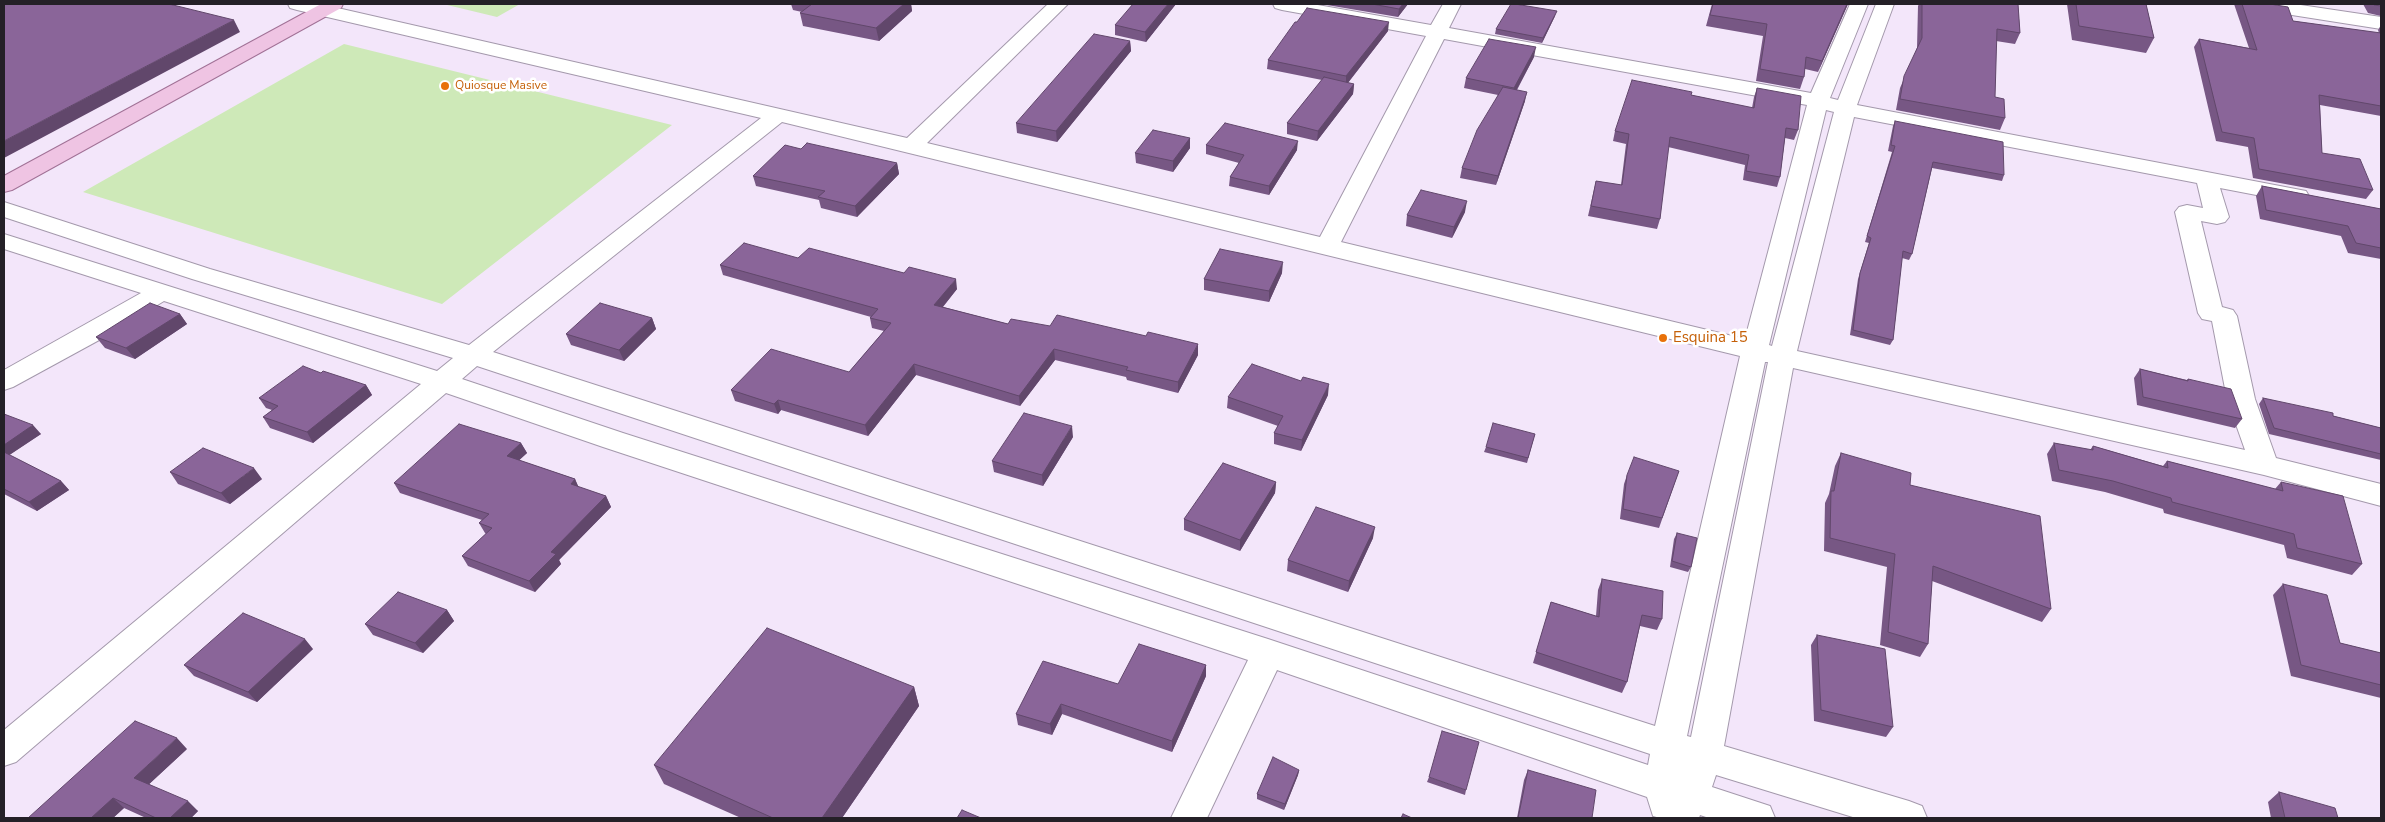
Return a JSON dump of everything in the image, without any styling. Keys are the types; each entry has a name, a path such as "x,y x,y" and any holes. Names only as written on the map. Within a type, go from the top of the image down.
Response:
{"main road":[{"path":"4,185 329,7"}],"street":[{"path":"297,4 329,7 1782,357 2264,465 2381,495"},
{"path":"912,146 1059,4"},
{"path":"1282,4 1818,101 1845,109 2207,180 2314,199"},
{"path":"1327,246 1452,4"},
{"path":"1676,805 1668,745 1755,350 1818,101 1858,4"},
{"path":"1676,805 1705,754 1782,357 1845,109 1885,4"},
{"path":"2260,4 2381,22"},
{"path":"4,751 473,355 778,115"},
{"path":"2207,180 2217,217 2187,212 2211,314 2224,316 2241,399 2264,465"},
{"path":"4,209 201,274 473,355 1668,745 1705,754 1909,818"},
{"path":"4,241 443,382 632,446 1268,652 1676,805 1757,818"},
{"path":"4,381 103,327 163,291"},
{"path":"1189,818 1268,652"}],"green space":[{"path":"443,4 520,4 497,17"},
{"path":"344,44 672,125 442,304 83,192"}],"building":[{"path":"4,4 169,4 234,20 4,141"},
{"path":"812,4 904,4 876,28 800,13"},
{"path":"1133,4 1168,4 1145,32 1115,25"},
{"path":"1372,4 1403,4 1399,9"},
{"path":"1511,4 1557,11 1543,38 1496,29"},
{"path":"1713,4 1847,4 1822,61 1806,57 1804,77 1760,69 1767,24 1710,15"},
{"path":"1922,4 2018,4 2020,33 1997,29 1995,97 2004,99 2005,118 1900,99 1904,76 1922,38"},
{"path":"2076,4 2146,4 2154,38 2079,26"},
{"path":"2242,4 2270,4 2288,7 2293,21 2381,33 2381,106 2319,95 2322,153 2360,159 2373,190 2259,169 2254,138 2222,132 2199,39 2257,50"},
{"path":"1307,8 1389,22 1346,76 1268,60"},
{"path":"1094,34 1130,41 1056,131 1016,123"},
{"path":"1489,39 1536,47 1514,88 1466,78"},
{"path":"1324,77 1354,84 1318,131 1287,123"},
{"path":"1632,80 1692,92 1691,95 1754,108 1757,88 1801,96 1798,130 1786,128 1780,177 1746,171 1749,155 1670,137 1660,219 1591,206 1596,181 1622,185 1629,134 1615,131"},
{"path":"1503,87 1527,92 1498,176 1462,168 1477,130"},
{"path":"1895,121 2003,142 2004,175 1933,162 1912,254 1903,251 1893,340 1853,330 1860,273 1871,238 1867,236 1895,146 1891,145"},
{"path":"1225,123 1298,141 1269,186 1230,177 1244,155 1206,145"},
{"path":"1153,130 1190,138 1173,161 1135,153"},
{"path":"807,143 897,163 855,206 818,197 825,191 753,176 785,145 801,149"},
{"path":"2262,186 2381,209 2381,248 2356,243 2348,226 2266,210"},
{"path":"1421,190 1467,201 1454,227 1407,215"},
{"path":"744,243 798,258 809,248 904,273 909,267 956,279 934,305 1008,324 1011,319 1050,326 1057,315 1146,336 1148,332 1198,344 1178,382 1126,370 1128,367 1054,349 1019,396 914,364 865,425 778,400 774,404 731,390 771,349 849,372 891,323 870,318 878,309 720,265"},
{"path":"1220,249 1283,262 1269,291 1204,279"},
{"path":"150,303 180,314 126,348 96,337"},
{"path":"600,303 652,318 619,350 566,334"},
{"path":"1252,364 1301,381 1303,377 1329,384 1302,440 1274,433 1283,416 1228,397"},
{"path":"303,366 321,373 323,371 366,385 307,432 263,417 278,406 259,398"},
{"path":"2140,369 2231,389 2242,419 2143,397"},
{"path":"2263,398 2333,413 2333,416 2381,428 2381,454 2274,428"},
{"path":"1024,413 1072,426 1042,475 992,461"},
{"path":"4,414 33,425 4,445"},
{"path":"1493,423 1535,434 1528,458 1486,447"},
{"path":"459,424 521,443 507,456 575,479 571,484 606,496 551,552 556,554 529,581 462,556 492,528 479,523 489,514 394,483"},
{"path":"2054,443 2093,450 2093,446 2168,468 2167,461 2283,491 2281,482 2343,496 2362,564 2297,548 2294,534 2172,502 2171,498 2113,481 2059,470"},
{"path":"203,448 254,468 221,493 170,472"},
{"path":"4,452 61,481 29,502 4,489"},
{"path":"1841,453 1911,473 1910,485 2040,516 2051,609 1933,566 1928,644 1888,632 1895,554 1830,538 1831,491 1834,491"},
{"path":"1634,457 1679,471 1662,518 1623,509 1627,475"},
{"path":"1223,463 1276,482 1240,540 1184,519"},
{"path":"1316,507 1375,527 1349,581 1288,560"},
{"path":"1677,533 1697,538 1691,567 1672,561"},
{"path":"1602,579 1663,591 1662,619 1642,615 1627,682 1536,652 1551,602 1599,617"},
{"path":"2283,584 2327,595 2340,643 2381,653 2381,685 2301,665"},
{"path":"398,592 447,610 415,643 365,624"},
{"path":"243,613 305,639 248,692 184,665"},
{"path":"767,628 914,687 822,818 773,818 654,765"},
{"path":"1817,635 1885,649 1893,727 1821,710"},
{"path":"1139,644 1206,665 1172,741 1061,704 1050,724 1016,714 1043,661 1118,684"},
{"path":"135,721 177,738 134,778 188,801 170,818 156,818 113,798 91,818 28,818"},
{"path":"1442,731 1479,742 1466,790 1429,777"},
{"path":"1273,757 1299,770 1285,804 1257,794"},
{"path":"1528,770 1596,790 1592,818 1518,818"},
{"path":"2279,792 2335,808 2338,818 2285,818"},
{"path":"962,810 981,818 957,818"},
{"path":"1403,814 1412,818 1401,818"}],"place":[{"name":"Quiosque Masive","path":"445,86"},
{"name":"Esquina 15","path":"1663,338"}]}
